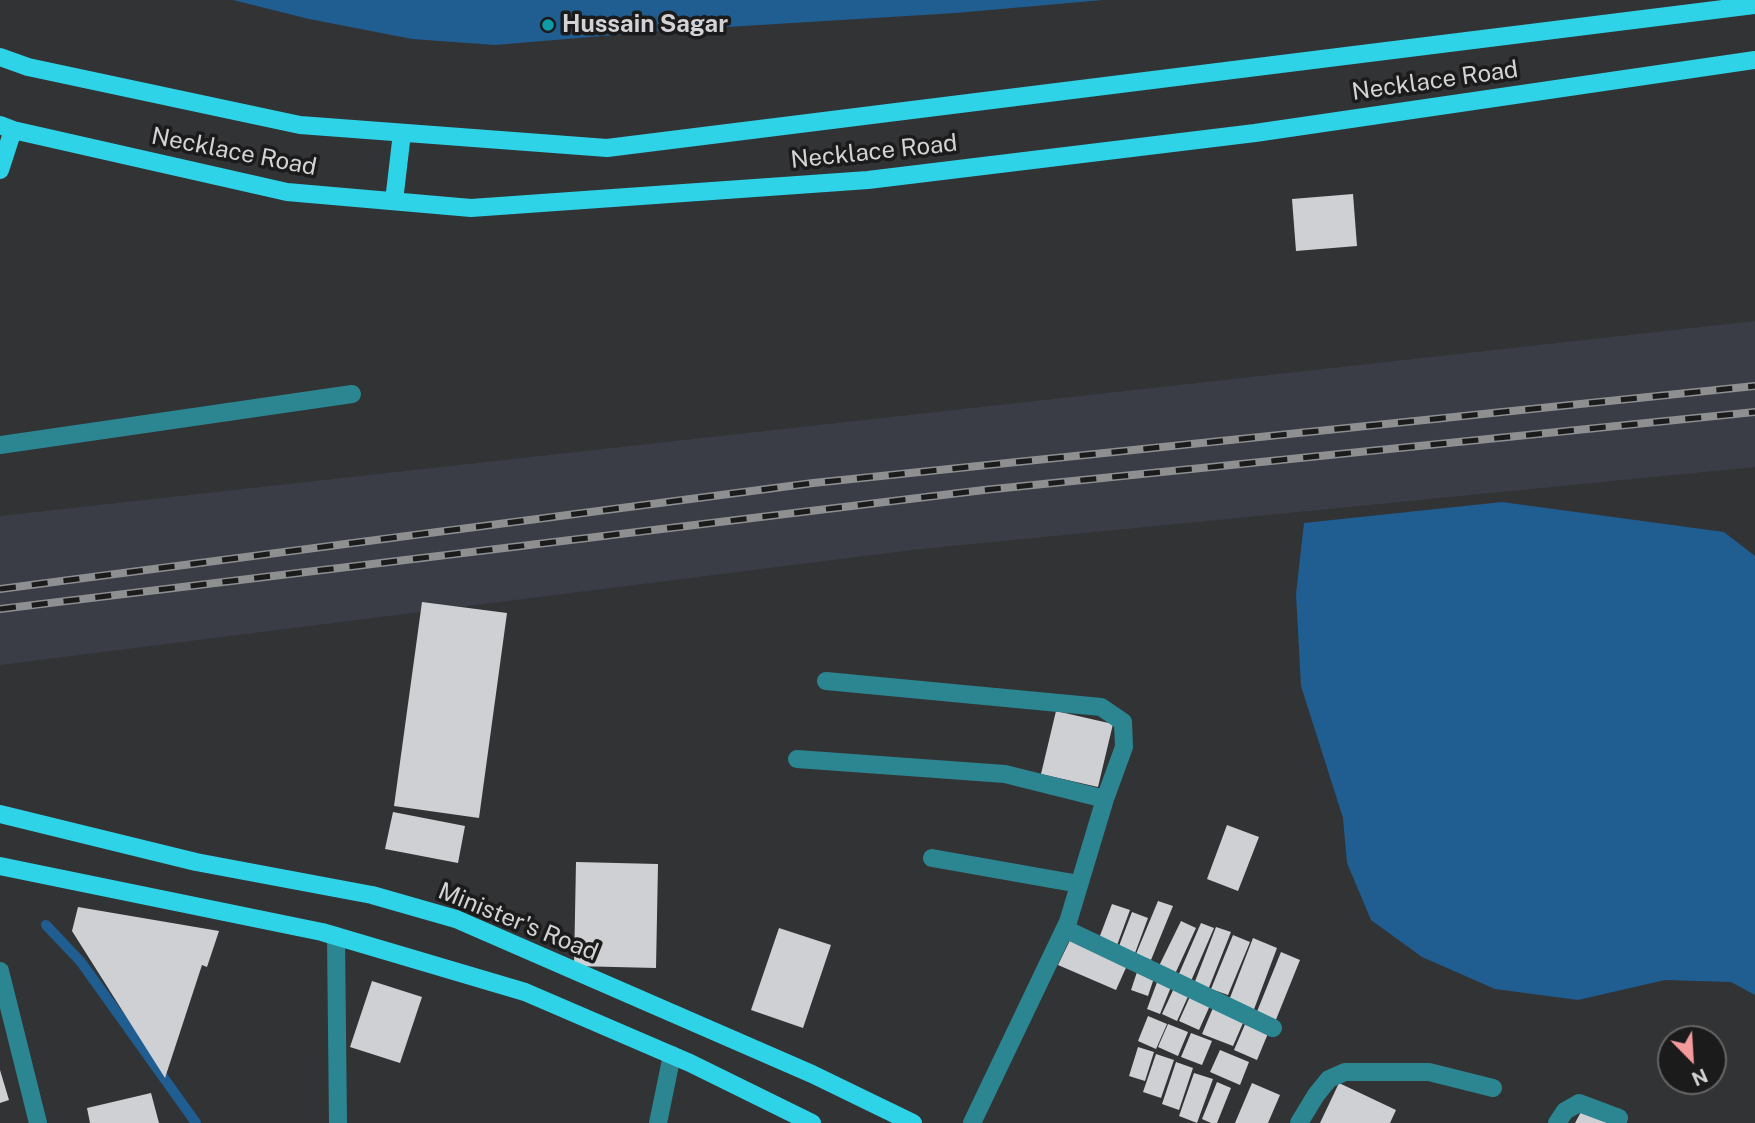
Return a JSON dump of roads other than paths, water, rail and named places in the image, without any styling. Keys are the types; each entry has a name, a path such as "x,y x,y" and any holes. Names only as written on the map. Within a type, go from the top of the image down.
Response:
{"main road":[{"name":"Necklace Road","path":"0,57 29,67 300,125 607,148 1755,5"},
{"name":"Necklace Road","path":"7,127 287,192 471,208 868,180 1255,133 1755,60"},
{"path":"0,170 7,127"},
{"path":"394,201 402,133"},
{"name":"Minister's Road","path":"0,814 196,862 372,895 456,919 812,1074 913,1123"},
{"path":"0,866 336,936 525,992 672,1055 812,1123"}],"street":[{"path":"0,445 352,394"},
{"path":"826,681 1101,707 1123,722 1124,747 1065,929 972,1123"},
{"path":"797,759 1005,774 1105,799"},
{"path":"932,858 1079,884"},
{"path":"1065,929 1273,1028"},
{"path":"336,936 338,1123"},
{"path":"0,971 38,1123"},
{"path":"658,1123 672,1055"},
{"path":"1300,1123 1329,1079 1345,1072 1429,1072 1493,1088"},
{"path":"1557,1123 1565,1111 1579,1103 1619,1118"}],"water":[{"name":"Hussain Sagar","path":"233,0 1103,0 956,13 662,31 495,45 412,39 309,19"},
{"path":"1502,502 1724,532 1755,556 1755,995 1731,982 1665,980 1578,1000 1495,989 1422,957 1371,920 1347,863 1343,818 1301,686 1296,594 1304,523"}],"waterway":[{"path":"46,925 81,962 196,1123"}],"railway":[{"path":"0,589 813,483 1755,386"},
{"path":"0,609 984,490 1755,412"}],"place":[{"name":"Hussain Sagar","path":"548,25"}]}
